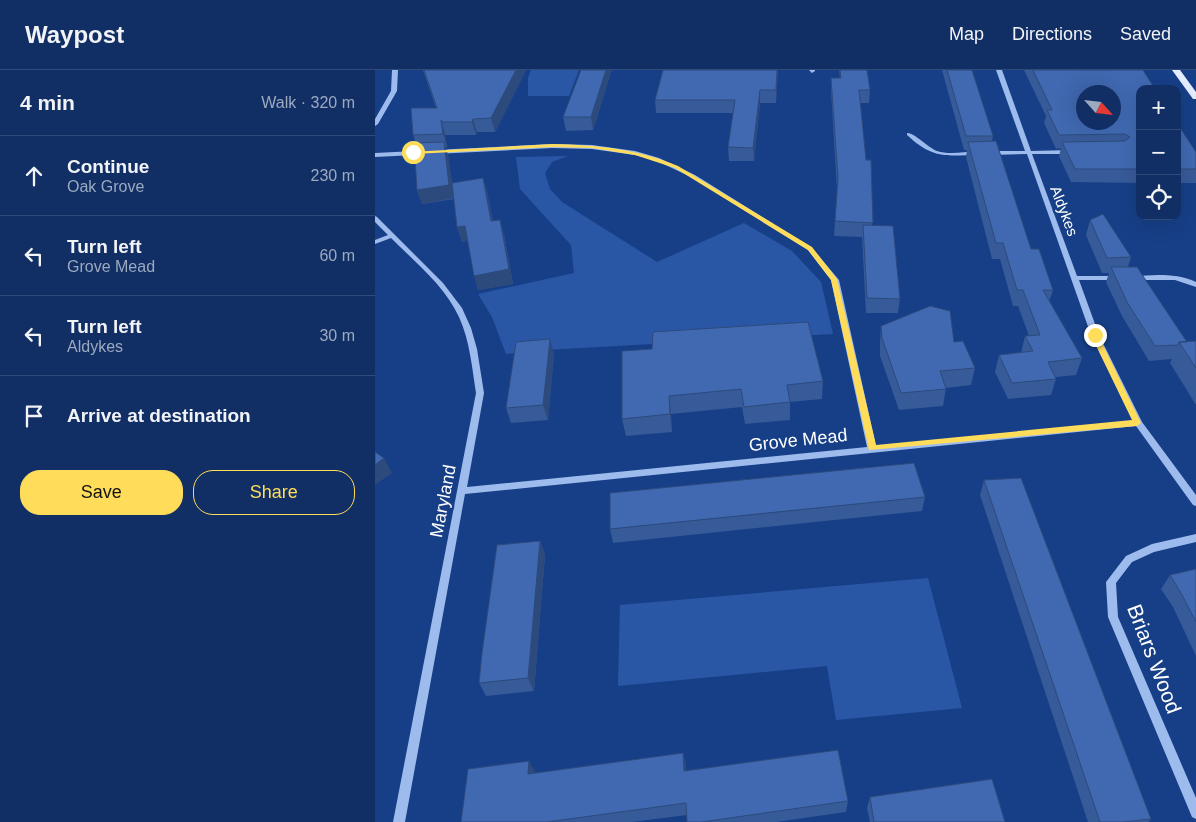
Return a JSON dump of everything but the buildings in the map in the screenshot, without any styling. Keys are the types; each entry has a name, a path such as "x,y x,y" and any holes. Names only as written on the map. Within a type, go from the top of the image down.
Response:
{"main road":[{"path":"1176,70 1196,97"}],"street":[{"path":"375,124 394,91 395,70"},
{"name":"Aldykes","path":"999,70 1095,335 1137,423 1196,502"},
{"path":"909,134 925,149 938,154 1074,152"},
{"path":"375,155 553,146 592,147 635,153 657,159 693,176 810,249 835,280 872,448"},
{"name":"Maryland","path":"375,218 431,275 459,309 473,347 480,394 399,822"},
{"path":"375,242 391,236"},
{"path":"1075,278 1169,278 1190,281 1196,285"},
{"name":"Grove Mead","path":"463,491 872,448 1137,423"},
{"name":"Briars Wood","path":"1196,538 1152,548 1129,559 1111,582 1113,617 1196,813"}],"shaded area":[{"path":"531,70 579,70 569,96 528,96 528,78"},
{"path":"568,156 552,162 545,173 550,189 562,202 657,262 744,223 792,251 821,282 833,334 545,350 506,354 492,317 478,294 574,273 571,245 520,189 516,157"},
{"path":"928,578 962,708 836,720 827,666 618,686 620,605"}],"route":[{"path":"413,152 553,146 592,147 635,153 677,167 810,249 835,280 872,448 1137,423 1095,335"}]}
